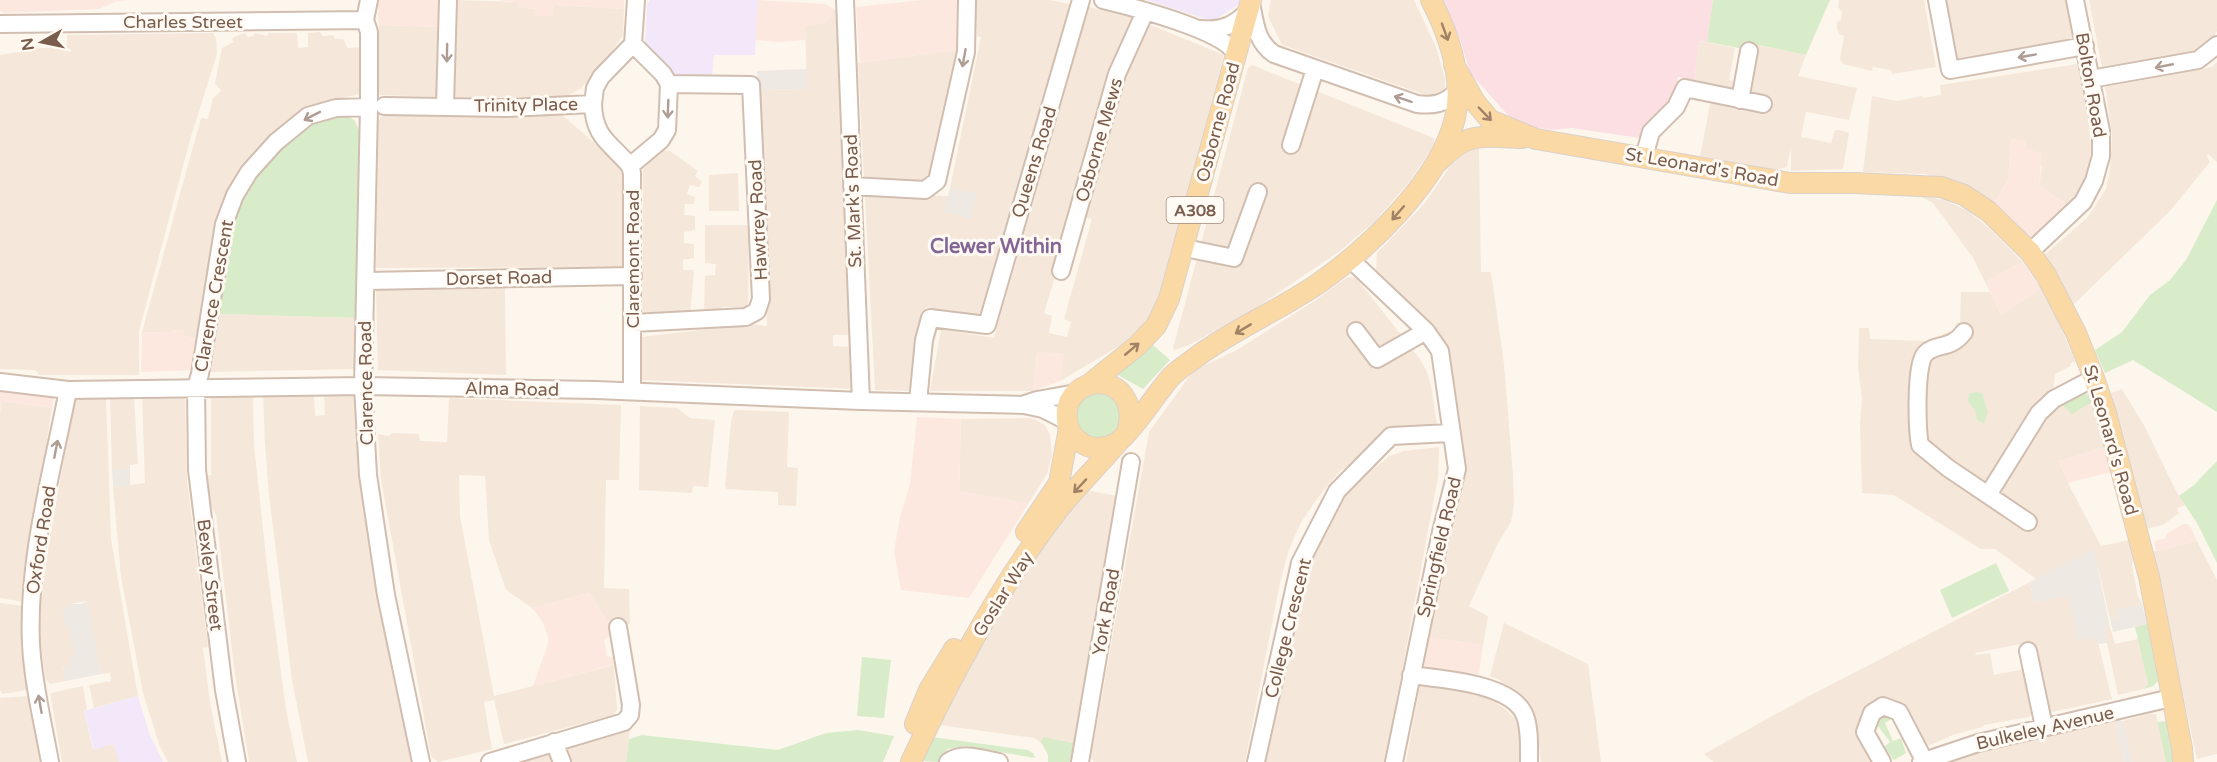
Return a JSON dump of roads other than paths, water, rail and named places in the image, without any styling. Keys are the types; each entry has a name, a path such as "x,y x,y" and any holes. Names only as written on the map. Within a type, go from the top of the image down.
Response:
{"main road":[{"path":"1431,0 1446,32 1454,65 1457,91 1455,118 1434,167"},
{"name":"Osborne Road","path":"1081,389 1137,346 1156,327 1169,299 1185,248 1250,4"},
{"name":"St Leonard's Road","path":"1454,65 1475,102 1490,120 1536,139"},
{"name":"St Leonard's Road","path":"1434,167 1463,140 1484,137 1536,139 1790,183 1875,183 1941,187 1964,195 1988,211 2030,252 2046,274 2094,378 2106,413 2149,577 2183,762"},
{"name":"Goslar Way","path":"911,762 934,712 1019,565 1060,508 1123,437 1173,375 1198,355 1304,292 1350,259 1381,232 1434,167"},
{"path":"1097,383 1108,385 1124,395 1129,405 1131,418 1123,437 1100,448 1089,446 1074,436 1068,424 1067,409 1081,389 1097,383"},
{"name":"Goslar Way","path":"898,762 929,690 1000,572 1059,483 1068,424"}],"street":[{"name":"Clarence Road","path":"369,0 365,20 369,32 376,106 366,281 363,386 368,475 386,595 421,762"},
{"path":"445,106 448,0"},
{"path":"630,166 661,140 667,130 669,84 663,74 633,44 636,0"},
{"name":"St. Mark's Road","path":"845,0 861,401"},
{"path":"852,186 925,190 937,181 966,52 967,0"},
{"name":"Queens Road","path":"918,402 924,339 930,318 987,325 1081,0"},
{"path":"1107,0 1197,28 1227,43 1236,54"},
{"path":"1937,0 1950,70 2085,46"},
{"name":"Bolton Road","path":"2030,252 2083,202 2094,181 2102,156 2101,131 2075,0"},
{"path":"1197,28 1216,30 1226,28 1234,24 1250,4"},
{"path":"1250,4 1263,45 1274,54 1417,104 1428,105 1443,102 1457,91"},
{"name":"Osborne Mews","path":"1061,271 1117,74 1145,12"},
{"name":"Charles Street","path":"0,24 365,20"},
{"name":"Trinity Place","path":"376,106 507,108 593,104 595,88 601,77 633,44"},
{"path":"2091,80 2198,60 2217,45"},
{"path":"1740,100 1749,51"},
{"path":"1291,145 1315,69"},
{"name":"Hawtrey Road","path":"633,323 746,317 757,311 761,299 751,85 669,84"},
{"path":"1644,157 1651,132 1676,107 1685,88 1763,105"},
{"name":"Claremont Road","path":"593,104 593,121 597,130 630,166 632,173 632,392"},
{"name":"Clarence Crescent","path":"196,387 224,224 235,195 249,172 276,142 308,116 336,108 376,106"},
{"path":"1185,248 1234,258 1258,192"},
{"name":"Springfield Road","path":"1350,259 1426,330 1440,351 1457,469 1441,532 1394,762"},
{"name":"Dorset Road","path":"366,281 633,276"},
{"path":"1356,331 1377,359 1426,330"},
{"path":"1964,332 1957,342 1926,352 1919,363 1917,431 1920,446 1948,468 2028,522"},
{"path":"1988,495 2038,413 2054,399 2094,378"},
{"name":"Alma Road","path":"0,382 68,390 363,386 1024,405 1043,409 1068,424"},
{"name":"Bexley Street","path":"196,387 197,470 224,690 237,762"},
{"name":"Alma Road","path":"1024,405 1081,389"},
{"name":"Oxford Road","path":"50,762 31,645 31,605 35,559 68,390"},
{"name":"College Crescent","path":"1256,762 1300,563 1337,491 1391,436 1450,433"},
{"name":"York Road","path":"1080,762 1131,462"},
{"path":"490,762 624,722 630,715 631,705 618,627"},
{"path":"2028,651 2044,727"},
{"path":"1412,675 1477,684 1515,702 1525,715 1529,762"},
{"name":"Bulkeley Avenue","path":"1922,761 1978,743 2171,698"},
{"path":"1882,762 1865,732 1872,713 1883,706 1899,712 1922,761"},
{"path":"554,742 562,762"},
{"path":"948,762 964,756 999,762"}],"district":[{"name":"Clewer Within","path":"996,246"}]}
